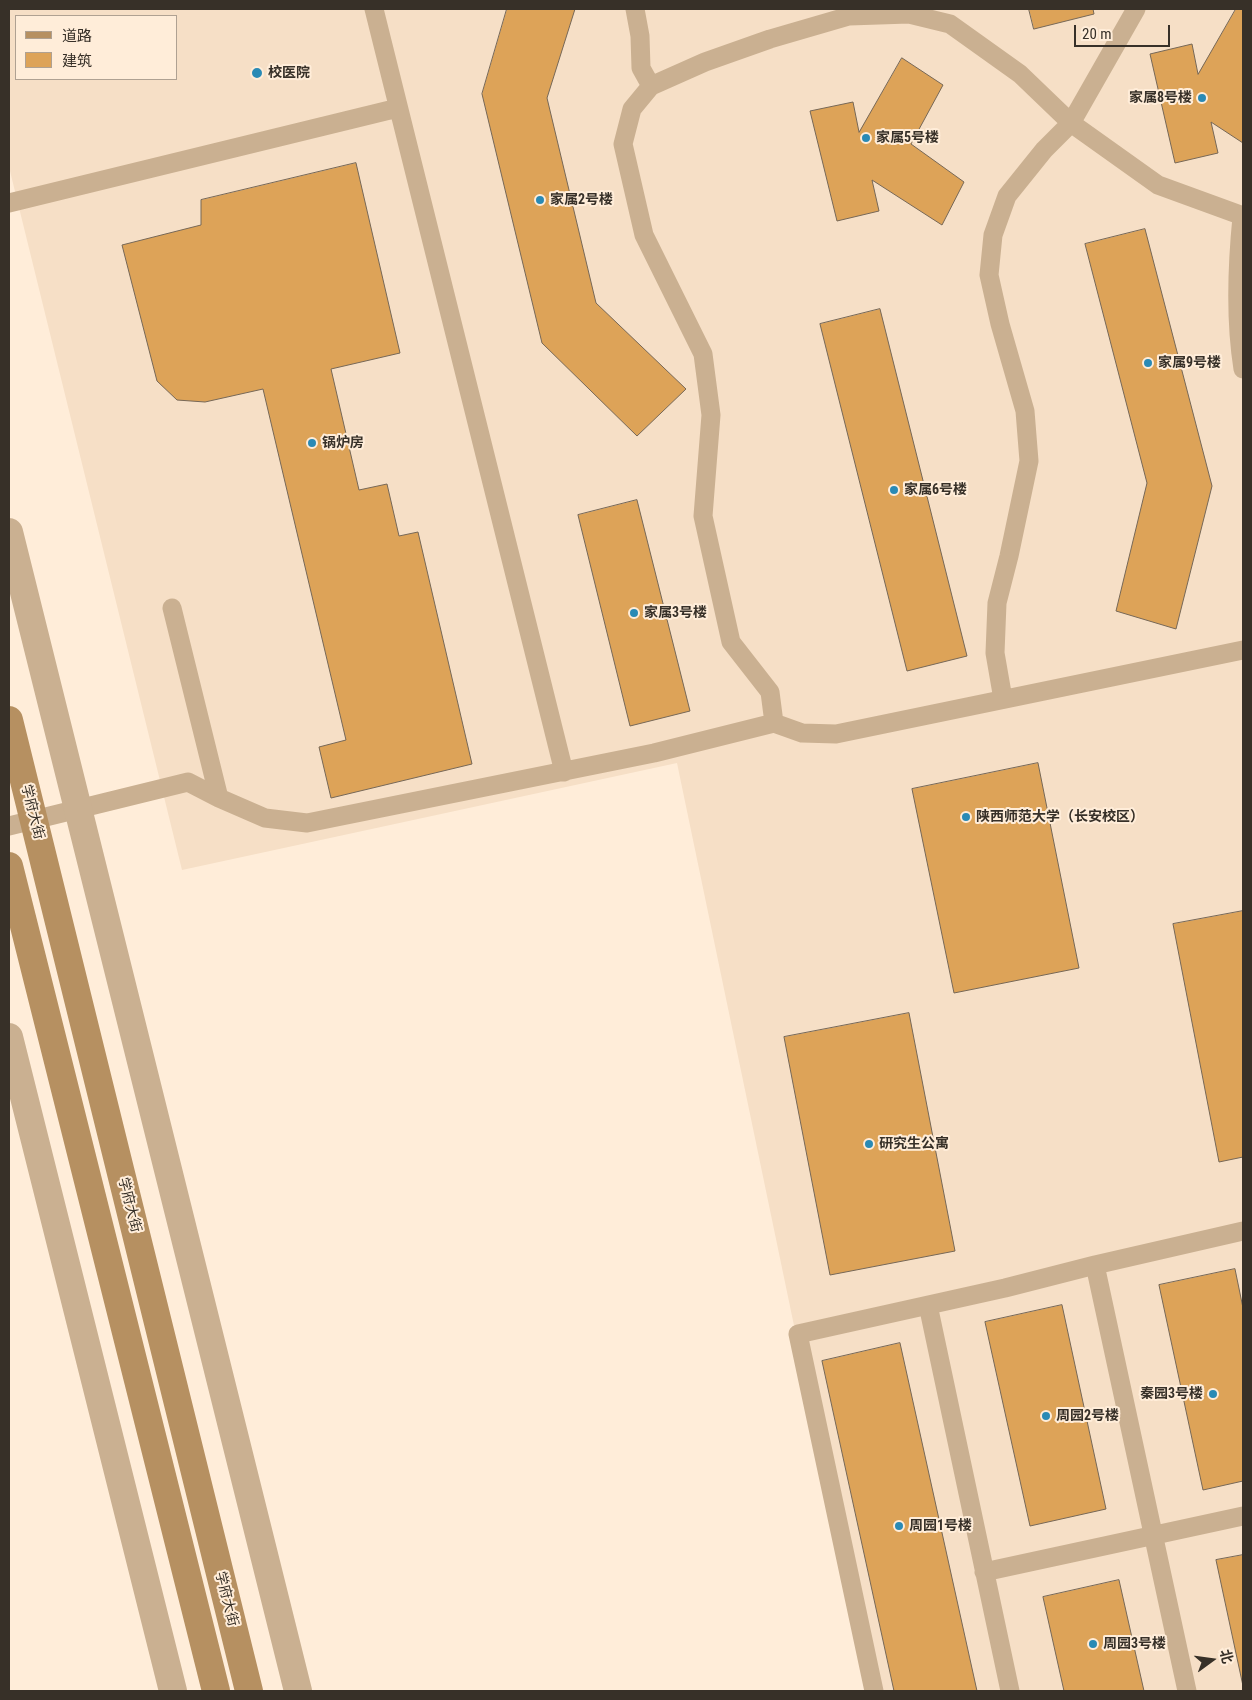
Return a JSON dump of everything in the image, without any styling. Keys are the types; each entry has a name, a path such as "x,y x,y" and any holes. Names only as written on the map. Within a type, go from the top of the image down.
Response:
{"main road":[{"name":"学府大街","path":"9,720 21,823 249,1691"},
{"path":"9,866 216,1691"}],"street":[{"path":"9,532 298,1691"},
{"path":"9,1037 173,1691"}],"lane":[{"path":"374,9 564,772"},
{"path":"635,9 640,36 641,68 652,86"},
{"path":"1003,699 995,653 997,604 1029,460 1025,410 1000,324 989,275 993,235 1007,196 1044,150 1071,123 1136,9"},
{"path":"774,723 770,692 732,642 703,516 711,415 703,354 644,235 623,144 632,109 652,86 705,62 849,12 909,14 950,24 1020,74 1071,123 1158,185 1243,216 1237,266 1240,347 1243,369"},
{"path":"9,203 398,108"},
{"path":"172,608 219,798"},
{"path":"21,823 188,782 264,818 307,823 654,754 774,723 802,734 836,734 1243,650"},
{"path":"874,1691 798,1334 1005,1288 1243,1231"},
{"path":"1096,1265 1187,1691"},
{"path":"928,1305 1010,1691"},
{"path":"984,1572 1243,1516"}],"shaded area":[{"name":"陕西师范大学（长安校区）","path":"9,9 1243,9 1243,1691 870,1691 677,763 182,870 9,167"}],"building":[{"name":"家属2号楼","path":"507,9 575,9 547,98 596,303 686,389 637,436 542,343 482,94"},
{"path":"1029,9 1093,9 1094,14 1034,29"},
{"name":"家属8号楼","path":"1236,9 1243,9 1243,143 1211,122 1218,153 1175,163 1150,54 1192,44 1198,74"},
{"name":"家属5号楼","path":"902,58 943,85 911,144 964,182 942,225 872,180 879,211 837,221 810,111 853,102 859,132"},
{"name":"锅炉房","path":"356,163 400,353 331,369 359,490 387,484 399,536 418,532 472,764 331,798 319,747 346,740 263,389 205,402 177,400 157,381 122,245 201,225 201,200"},
{"name":"家属9号楼","path":"1145,229 1212,486 1176,629 1116,611 1147,483 1085,244"},
{"name":"家属6号楼","path":"880,309 967,656 907,671 820,324"},
{"name":"家属3号楼","path":"637,500 690,711 630,726 578,515"},
{"path":"1038,763 1079,968 954,993 912,789"},
{"path":"1243,911 1243,1157 1219,1162 1173,924"},
{"name":"研究生公寓","path":"909,1013 955,1251 830,1275 784,1037"},
{"name":"秦园3号楼","path":"1235,1269 1243,1308 1243,1481 1203,1490 1159,1285"},
{"name":"周园2号楼","path":"1062,1305 1106,1509 1030,1526 985,1322"},
{"name":"周园1号楼","path":"900,1343 977,1691 894,1691 822,1361"},
{"path":"1243,1555 1243,1686 1216,1560"},
{"name":"周园3号楼","path":"1119,1580 1144,1691 1064,1691 1043,1597"}],"place":[{"name":"校医院","path":"257,73"},
{"name":"家属8号楼","path":"1202,98"},
{"name":"家属5号楼","path":"866,138"},
{"name":"家属2号楼","path":"540,200"},
{"name":"家属9号楼","path":"1148,363"},
{"name":"锅炉房","path":"312,443"},
{"name":"家属6号楼","path":"894,490"},
{"name":"家属3号楼","path":"634,613"},
{"name":"陕西师范大学（长安校区）","path":"966,817"},
{"name":"研究生公寓","path":"869,1144"},
{"name":"秦园3号楼","path":"1213,1394"},
{"name":"周园2号楼","path":"1046,1416"},
{"name":"周园1号楼","path":"899,1526"},
{"name":"周园3号楼","path":"1093,1644"}]}
